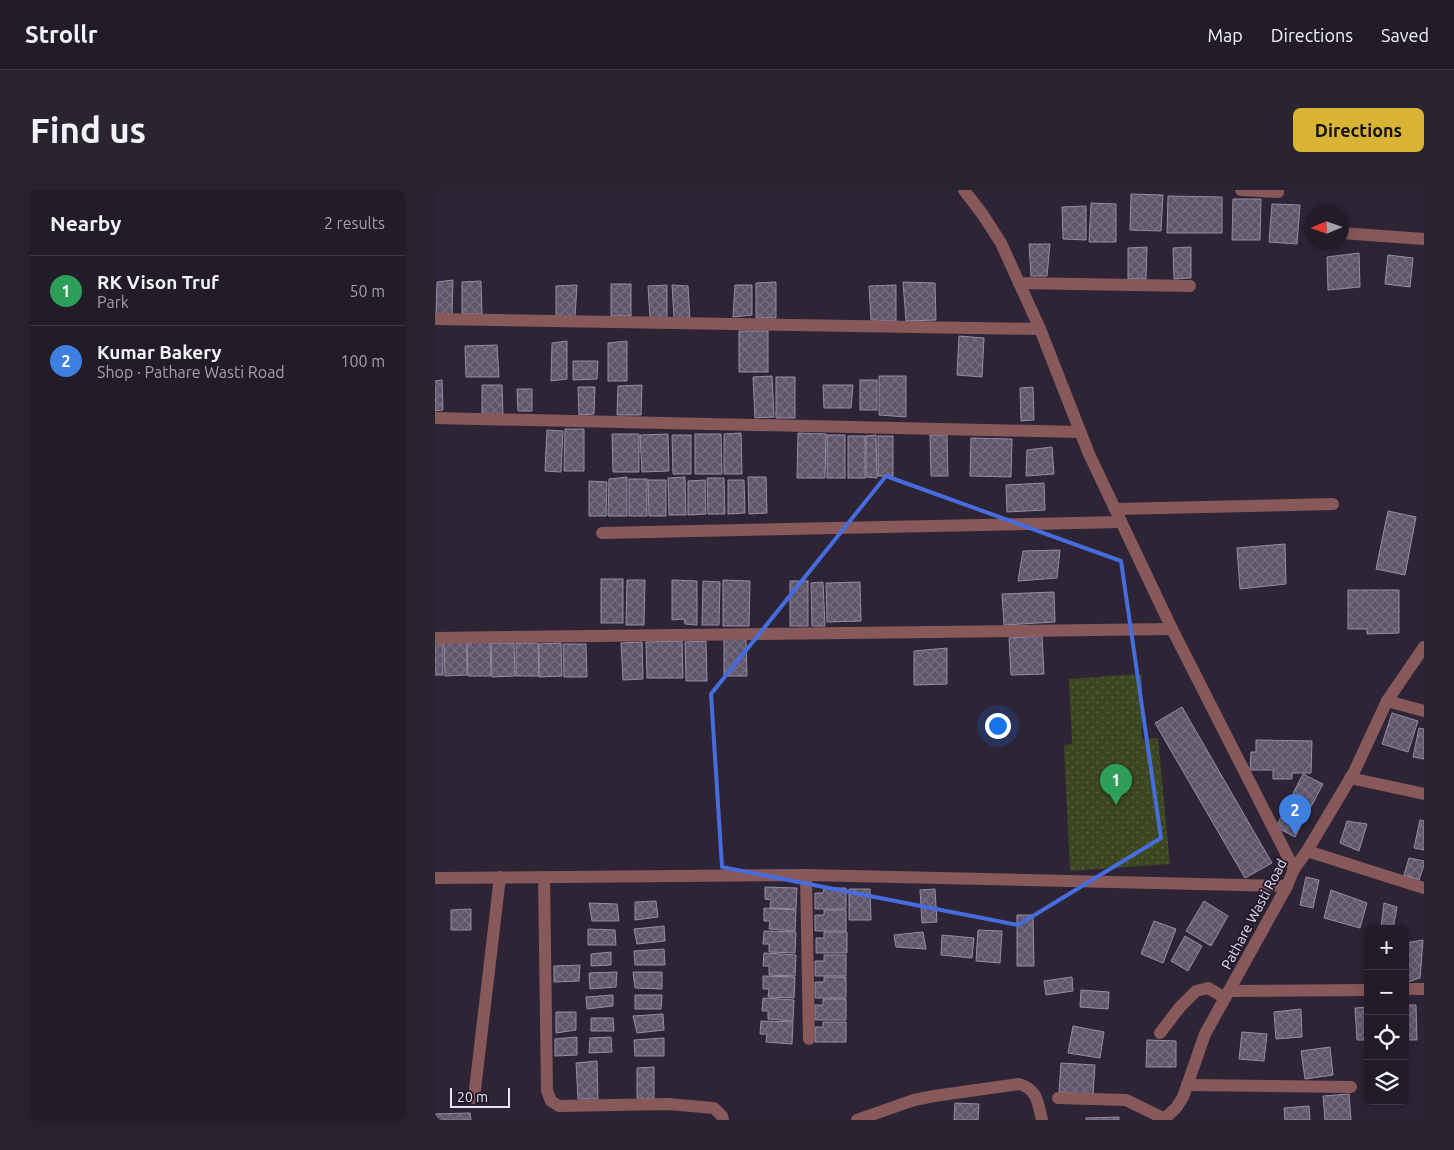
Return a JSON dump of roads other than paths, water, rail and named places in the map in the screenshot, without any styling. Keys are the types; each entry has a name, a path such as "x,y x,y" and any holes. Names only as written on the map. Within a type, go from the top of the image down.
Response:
{"street":[{"path":"964,190 1001,243 1040,329 1080,432 1121,522 1172,630 1294,869"},
{"path":"1241,190 1278,192"},
{"path":"1349,234 1424,239"},
{"path":"1019,283 1190,286"},
{"path":"435,319 1040,329"},
{"path":"435,418 1080,432"},
{"path":"1115,509 1333,504"},
{"path":"602,533 1121,522"},
{"path":"435,638 1172,630"},
{"name":"Pathare Wasti Road","path":"1165,1120 1183,1097 1205,1034 1287,886 1294,869 1351,778 1387,701 1424,647"},
{"path":"1387,701 1424,711"},
{"path":"1351,778 1424,794"},
{"path":"1307,851 1424,888"},
{"path":"435,878 806,875 1287,886"},
{"path":"806,875 809,1039"},
{"path":"473,1098 500,877"},
{"path":"544,877 547,1091 551,1101 559,1106 668,1104 714,1108 722,1116 723,1120"},
{"path":"1160,1033 1180,1007 1196,992 1208,988 1227,994 1364,990"},
{"path":"1409,989 1424,989"},
{"path":"857,1120 927,1097 1019,1084 1027,1086 1033,1091 1042,1120"},
{"path":"1187,1085 1351,1088"},
{"path":"1059,1098 1126,1100 1165,1120"}],"place":[{"name":"RK Vison Truf","path":"1116,805"},
{"name":"Kumar Bakery","path":"1295,835"}]}
